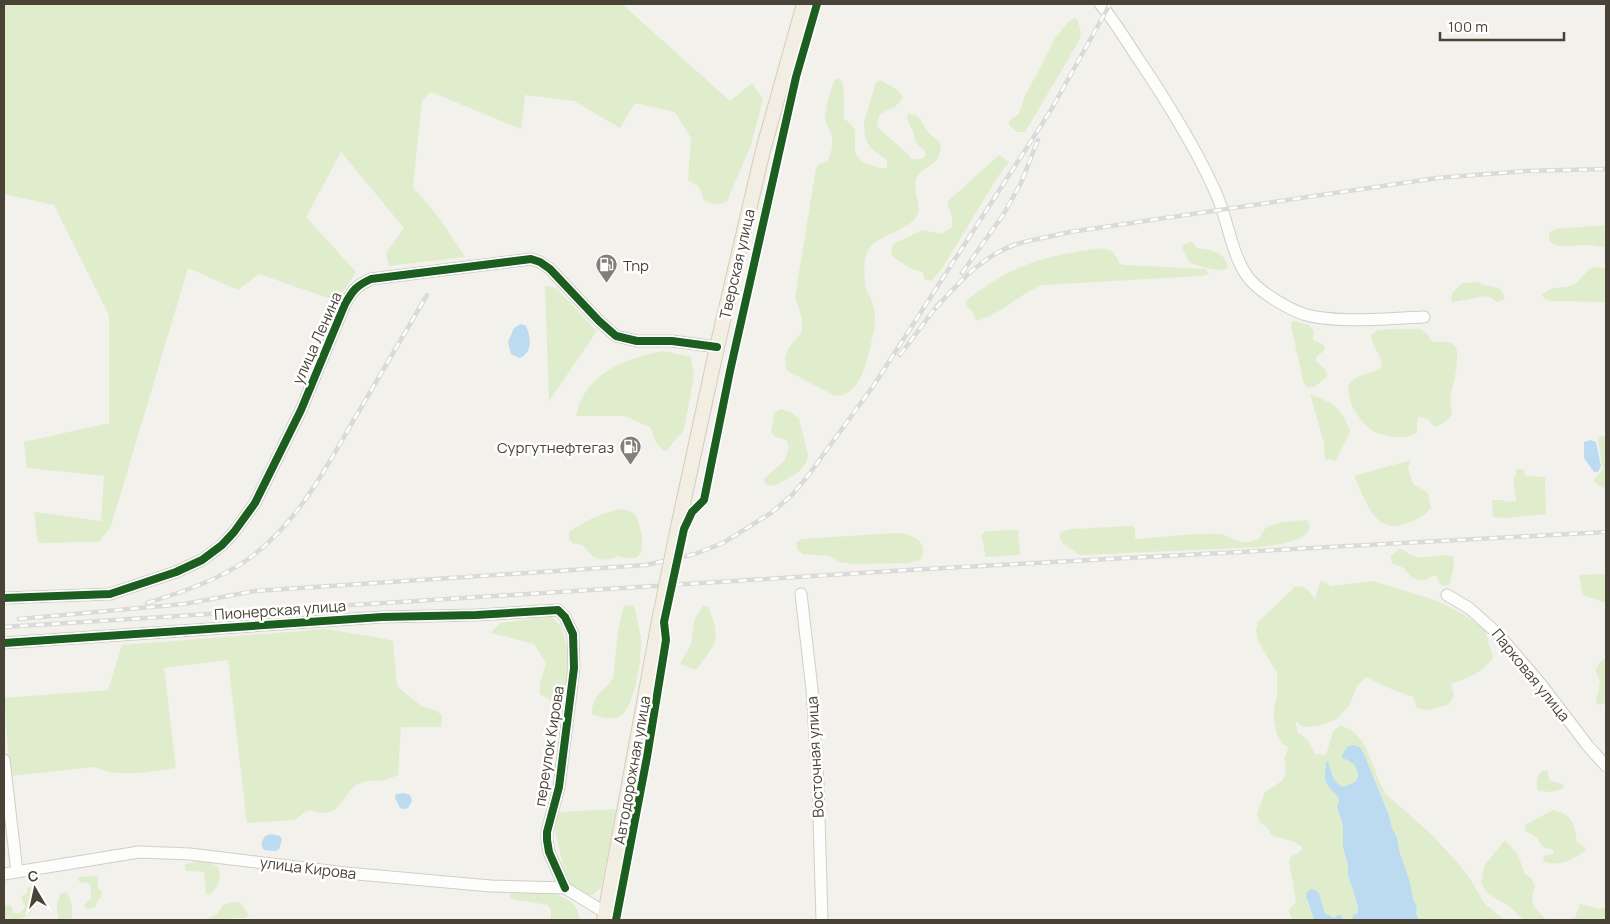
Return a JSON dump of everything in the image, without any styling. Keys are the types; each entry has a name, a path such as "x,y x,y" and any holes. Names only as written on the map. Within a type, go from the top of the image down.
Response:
{"main road":[{"name":"Тверская улица","path":"678,527 717,347 763,150 804,4"},
{"name":"Автодорожная улица","path":"605,917 678,527"}],"street":[{"path":"1100,4 1166,100 1196,152 1216,192 1239,262 1249,278 1270,296 1285,306 1303,314 1327,319 1424,318"},
{"name":"улица Ленина","path":"4,598 110,594 176,572 202,560 222,545 255,503 301,410 345,304 353,290 360,284 372,279 530,259 540,262 550,269 599,321 616,336 637,341 672,341 717,347"},
{"name":"Восточная улица","path":"801,594 812,689 818,783 822,920"},
{"name":"Парковая улица","path":"1447,595 1469,608 1498,634 1606,766"},
{"name":"Пионерская улица","path":"4,643 382,617 476,615 558,610"},
{"name":"переулок Кирова","path":"558,610 565,617 573,634 574,668 559,787 547,840 549,852 564,888"},
{"path":"4,760 17,872"},
{"name":"улица Кирова","path":"4,874 139,852 190,854 346,873 492,886 564,888 605,917"}],"green space":[{"path":"4,4 622,4 730,101 752,83 763,99 751,145 727,201 716,204 704,200 699,187 688,180 691,138 675,112 635,103 620,128 574,101 525,95 521,129 431,92 422,100 413,187 440,219 465,257 389,266 386,253 404,228 341,152 306,217 356,272 337,301 259,274 238,290 188,268 111,526 99,542 38,543 34,512 101,521 104,476 27,468 24,442 109,423 109,315 54,205 4,194"},
{"path":"1075,18 1078,20 1081,35 1076,46 1025,132 1017,132 1009,125 1009,121 1019,114 1025,95 1054,40 1068,22"},
{"path":"837,78 842,81 844,118 855,129 855,151 859,159 879,168 887,168 887,160 869,145 864,130 864,123 875,85 880,80 897,90 903,98 895,107 880,114 877,123 879,129 908,154 911,159 922,159 926,155 925,151 916,143 907,119 908,114 912,114 920,119 941,145 938,158 922,171 916,180 917,216 908,225 879,240 868,251 865,259 865,282 866,290 871,298 875,313 871,344 864,369 856,385 844,395 835,396 788,371 785,359 788,349 802,332 802,318 795,297 816,168 818,165 828,161 832,150 832,136 825,119 830,93"},
{"path":"999,155 1009,162 999,175 941,270 931,281 924,279 923,272 909,268 891,255 893,244 922,230 942,234 952,227 952,217 947,202"},
{"path":"1606,225 1606,246 1561,246 1549,240 1549,233 1555,229"},
{"path":"1193,242 1196,248 1216,252 1221,255 1228,268 1219,270 1189,262 1182,248 1183,245"},
{"path":"1103,248 1112,252 1120,264 1205,269 1209,274 1043,285 1026,293 992,315 976,321 972,311 966,306 967,300 984,288 1031,263 1064,254"},
{"path":"1594,267 1606,269 1606,302 1551,301 1543,297 1542,295 1554,288 1572,285"},
{"path":"1477,282 1499,288 1505,299 1497,302 1486,296 1451,301 1452,293 1463,283"},
{"path":"545,286 556,288 597,331 549,401"},
{"path":"1294,321 1309,325 1314,331 1313,340 1324,345 1325,350 1316,357 1316,361 1325,369 1328,376 1314,387 1308,387 1304,384 1291,326"},
{"path":"1421,329 1432,342 1452,343 1456,348 1457,354 1450,417 1434,427 1428,419 1419,417 1417,432 1413,435 1402,437 1384,435 1368,428 1354,409 1349,394 1349,387 1354,379 1382,367 1381,359 1371,335 1376,331"},
{"path":"664,351 691,357 694,375 684,430 666,451 658,444 650,427 624,416 576,416 580,401 588,389 608,370 635,358"},
{"path":"1310,394 1336,407 1347,423 1350,431 1336,461 1325,459 1324,443"},
{"path":"781,409 792,413 799,419 808,455 807,461 800,470 774,486 765,484 764,479 785,460 789,447 786,440 776,437 771,432 774,413"},
{"path":"1599,436 1606,437 1606,489 1595,483 1594,479 1603,469"},
{"path":"1411,460 1408,468 1413,484 1428,493 1431,508 1417,519 1408,523 1396,526 1387,525 1379,521 1373,514 1354,476"},
{"path":"1516,469 1524,470 1525,476 1545,477 1546,514 1507,518 1493,517 1492,500 1516,501 1513,477 1516,476"},
{"path":"623,509 633,513 639,522 642,550 636,557 626,558 618,556 607,560 598,559 590,554 583,545 572,543 569,539 569,532 581,524 602,514"},
{"path":"1308,521 1309,528 1307,533 1301,537 1293,541 1261,547 1080,555 1063,544 1059,536 1061,532 1072,529 1132,526 1135,528 1135,538 1138,539 1219,534 1226,535 1234,540 1248,542 1260,538 1263,531 1272,525"},
{"path":"1018,530 1020,555 986,557 981,535 986,531"},
{"path":"902,533 918,540 923,549 920,560 908,563 853,564 840,562 829,556 803,554 798,550 796,543 801,539"},
{"path":"1399,549 1417,557 1443,555 1453,557 1454,565 1450,584 1444,586 1440,584 1434,575 1425,580 1411,577 1404,568 1393,564 1390,556"},
{"path":"1606,574 1606,603 1583,595 1579,575"},
{"path":"1321,580 1331,586 1373,581 1435,600 1463,614 1485,630 1493,658 1475,674 1451,684 1454,696 1448,705 1428,710 1417,708 1413,697 1366,677 1357,686 1350,704 1337,719 1319,726 1303,727 1295,721 1298,733 1308,740 1315,754 1326,755 1333,731 1340,726 1350,729 1364,744 1386,794 1432,835 1471,880 1484,903 1504,920 1419,920 1416,913 1417,906 1413,899 1397,837 1364,754 1345,752 1343,758 1354,765 1358,777 1355,782 1343,787 1339,785 1334,779 1328,761 1330,788 1339,798 1338,807 1343,825 1343,848 1358,913 1352,918 1354,920 1343,920 1342,916 1334,918 1325,913 1319,893 1307,901 1314,920 1293,920 1290,916 1289,910 1296,902 1289,861 1291,857 1301,851 1302,847 1295,842 1273,836 1260,822 1257,814 1265,792 1284,778 1286,771 1284,758 1289,747 1282,744 1277,734 1274,720 1277,673 1258,641 1256,630 1258,622 1295,587 1299,586 1309,591 1315,599"},
{"path":"634,605 641,647 637,679 631,701 627,709 619,717 607,718 592,714 596,697 613,678 618,631 624,606"},
{"path":"703,606 708,606 716,634 713,646 696,670 680,664 691,644 694,621"},
{"path":"550,616 561,626 571,674 566,706 555,710 553,702 540,694 540,683 546,663 534,644 491,633 500,623"},
{"path":"326,629 393,641 397,686 421,706 437,711 442,716 441,727 401,727 398,775 383,780 359,783 341,804 330,812 320,813 309,810 301,814 296,820 247,823 228,660 164,668 176,768 146,772 114,773 96,767 10,776 4,698 108,690 122,645"},
{"path":"1606,658 1606,702 1601,705 1596,703 1600,681 1595,670 1601,661"},
{"path":"1547,770 1550,781 1563,784 1564,788 1551,792 1538,790 1539,774"},
{"path":"618,809 601,888 593,895 582,895 571,886 563,865 555,831 556,814 559,812"},
{"path":"1553,810 1569,817 1575,829 1577,842 1585,847 1586,851 1565,862 1554,864 1543,861 1544,856 1553,854 1554,850 1543,847 1536,837 1526,831 1525,825"},
{"path":"1505,840 1518,855 1525,874 1531,878 1535,886 1534,905 1547,920 1524,920 1506,904 1488,894 1481,883 1484,866"},
{"path":"196,861 212,864 219,869 220,878 209,895 206,893 204,872 188,871 185,869 185,865"},
{"path":"79,877 98,877 98,888 102,892 102,896 97,901 95,907 86,909 84,905 91,899 91,887 89,883 78,880"},
{"path":"27,888 32,888 34,904 29,914 19,919 4,920 4,905 11,906 14,913 20,913 25,907 21,897 27,893"},
{"path":"553,891 576,907 580,920 553,920 551,919 551,910 548,905 511,899 509,895 512,893"},
{"path":"68,893 72,907 72,920 58,920 57,905 60,894"},
{"path":"233,902 241,903 249,916 245,918 230,918 230,920 205,920 217,914 223,905"},
{"path":"1580,904 1599,909 1606,908 1606,920 1562,920 1575,918"}],"water":[{"path":"521,324 526,326 530,345 527,353 519,358 511,354 508,342 514,328"},
{"path":"1591,440 1596,442 1601,466 1598,472 1594,472 1584,458 1584,442"},
{"path":"1352,745 1360,747 1364,754 1389,815 1410,882 1413,899 1417,906 1416,913 1419,920 1354,920 1352,918 1353,915 1358,913 1357,903 1348,875 1348,865 1343,848 1343,825 1337,807 1339,800 1327,784 1325,775 1326,762 1328,761 1332,776 1339,785 1343,787 1355,782 1358,777 1357,770 1352,763 1342,758 1347,747"},
{"path":"404,793 410,795 412,801 408,808 405,809 400,808 395,798 396,794"},
{"path":"271,834 280,836 282,840 279,849 276,851 264,850 262,846 265,836"},
{"path":"1311,889 1319,893 1325,913 1334,918 1339,915 1342,916 1343,920 1314,920 1306,896 1307,892"}],"railway":[{"path":"19,619 184,604 255,591 646,565 695,554 723,543 771,513 791,496 874,385 1051,110 1110,4"},
{"path":"962,273 1003,215 1021,183 1038,140"},
{"path":"936,308 963,279 993,255 1017,244 1070,232 1437,178 1526,171 1606,169"},
{"path":"147,603 186,590 223,574 247,560 280,531 319,479 427,295"},
{"path":"900,355 939,303"},
{"path":"4,627 908,570 1606,532"}],"cycle path":[{"path":"616,920 647,757 666,640 664,622 684,529 692,512 704,500 730,371 796,77 817,4"},
{"path":"4,598 110,594 176,572 202,560 222,545 255,503 301,410 350,295 355,289 371,279 531,259 540,262 550,269 599,321 616,336 637,341 672,341 717,347"},
{"path":"4,643 382,617 476,615 558,610 565,617 573,634 574,668 559,787 547,832 547,840 549,852 565,888"}],"place":[{"name":"Tnp","path":"607,284"},
{"name":"Сургутнефтегаз","path":"630,466"}]}
